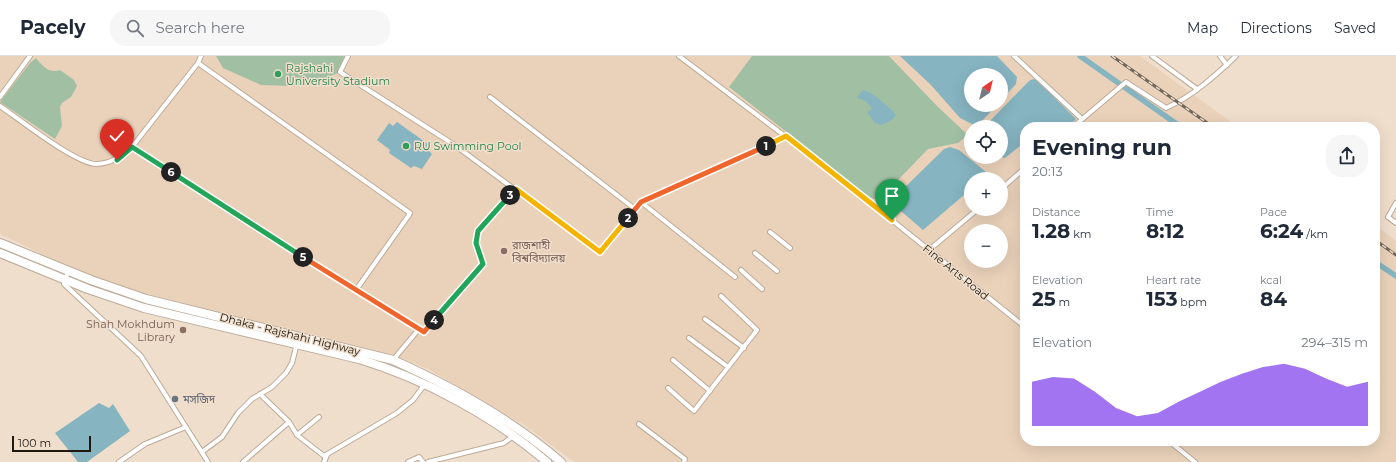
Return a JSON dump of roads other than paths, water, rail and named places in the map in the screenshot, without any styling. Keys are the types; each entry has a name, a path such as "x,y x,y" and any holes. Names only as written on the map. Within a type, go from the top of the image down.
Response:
{"highway":[{"name":"Dhaka - Rajshahi Highway","path":"0,243 68,271 146,299 298,340 384,366 425,384 486,418 547,462"},
{"name":"Dhaka - Rajshahi Highway","path":"0,253 65,280 144,308 393,360 429,376 490,409 540,444 561,462"}],"street":[{"path":"0,97 30,56"},
{"path":"0,106 57,145 86,162 96,164 117,160 132,147 198,63 200,56"},
{"path":"348,56 340,72 456,146 600,252 641,202 786,136"},
{"name":"Fine Arts Road","path":"679,56 786,136 1020,323"},
{"path":"1014,56 1082,120"},
{"path":"1152,56 1197,89"},
{"path":"1220,56 1227,64"},
{"path":"1079,122 1126,82 1166,108 1178,102 1216,76 1236,56"},
{"path":"198,63 409,214 356,290"},
{"path":"490,96 635,209"},
{"path":"132,147 264,233 424,332 483,264 476,243 478,231 516,189"},
{"path":"1008,183 1020,172"},
{"path":"641,202 735,277"},
{"path":"1396,203 1388,217 1396,223"},
{"path":"929,250 970,216"},
{"path":"770,232 790,248"},
{"path":"755,253 777,271"},
{"path":"741,270 762,289"},
{"path":"68,271 64,284 141,356 208,462"},
{"path":"668,388 694,411 757,330 721,296"},
{"path":"705,319 744,348"},
{"path":"393,360 418,329"},
{"path":"689,338 728,367"},
{"path":"202,452 222,437 241,408 252,398 272,387 286,373 292,363 298,340"},
{"path":"673,360 710,390"},
{"path":"260,394 288,422 297,435 324,456 397,413 413,400 425,384"},
{"path":"297,435 319,417"},
{"path":"243,462 288,422"},
{"path":"640,424 685,459 684,462"},
{"path":"119,462 145,444 186,427"},
{"path":"428,462 504,443 513,436"},
{"path":"1175,446 1195,462"},
{"path":"324,462 327,454"},
{"path":"408,462 418,457 423,462"}],"water":[{"path":"900,56 997,56 1017,77 1016,84 1008,93 1008,68 964,68 964,112 990,112 983,120 964,120 960,118 931,85"},
{"path":"1033,79 1038,81 1076,119 1073,122 1020,122 1020,146 1008,156 1008,120 991,120 999,112 1008,112 1008,102 1029,81"},
{"path":"864,90 886,105 896,115 892,120 881,125 875,123 867,112 872,109 870,105 857,98"},
{"name":"RU Swimming Pool","path":"397,122 428,144 426,148 432,154 422,169 414,166 411,168 389,153 390,150 377,140 389,123 393,126"},
{"path":"950,147 959,150 964,154 964,164 976,164 986,172 964,172 964,195 923,230 894,205 894,198 944,149"},
{"path":"99,403 109,408 113,404 130,431 87,462 78,462 55,433"}],"waterway":[{"path":"1080,56 1174,122"},
{"path":"1380,265 1396,276"}],"railway":[{"path":"1112,56 1206,122"},
{"path":"1380,244 1396,255"}],"place":[{"name":"Rajshahi University Stadium","path":"278,74"},
{"name":"RU Swimming Pool","path":"406,146"},
{"name":"রাজশাহী বিশ্ববিদ্যালয়","path":"504,251"},
{"name":"Shah Mokhdum Library","path":"183,330"},
{"name":"মসজিদ","path":"175,399"}]}
